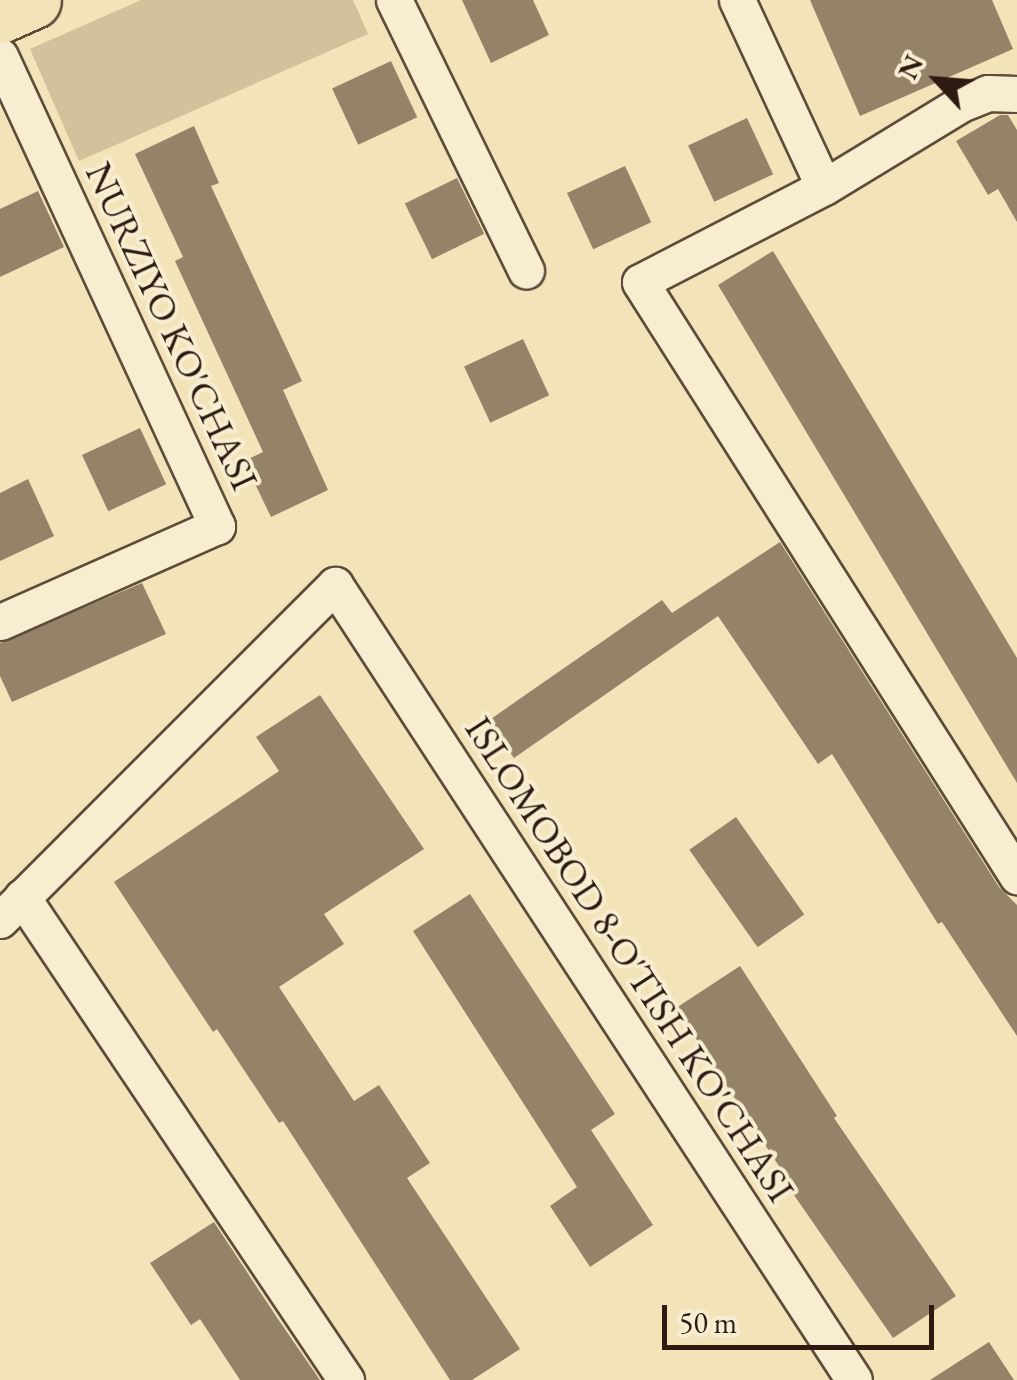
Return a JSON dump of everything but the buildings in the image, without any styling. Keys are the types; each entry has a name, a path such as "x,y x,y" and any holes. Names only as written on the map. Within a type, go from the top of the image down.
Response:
{"highway":[{"path":"0,14 33,0"}],"street":[{"path":"394,0 526,270"},
{"path":"737,0 824,187"},
{"name":"NURZIYO KO'CHASI","path":"0,56 217,526 0,622"},
{"path":"1017,94 988,94 959,104 824,187 640,282 1017,876"},
{"name":"ISLOMOBOD 8-O'TISH KO'CHASI","path":"11,908 335,585 854,1380"},
{"path":"11,908 346,1380"}],"shaded area":[{"path":"141,0 353,0 368,34 79,161 30,49"}]}
